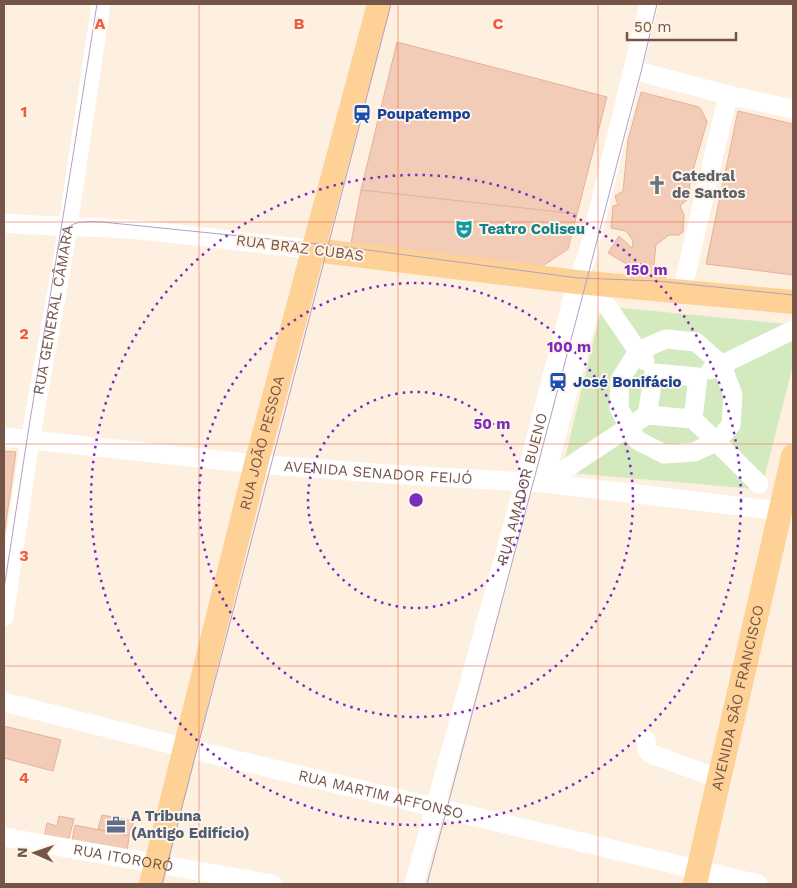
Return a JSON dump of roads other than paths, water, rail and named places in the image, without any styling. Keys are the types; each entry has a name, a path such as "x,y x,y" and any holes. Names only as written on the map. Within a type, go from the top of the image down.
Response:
{"main road":[{"name":"RUA JOÃO PESSOA","path":"153,874 256,464 379,4"},
{"name":"RUA BRAZ CUBAS","path":"314,250 586,283 793,302"},
{"name":"AVENIDA SÃO FRANCISCO","path":"697,877 787,511 793,456"}],"street":[{"name":"RUA GENERAL CÂMARA","path":"4,617 30,440 64,252 102,4"},
{"name":"RUA AMADOR BUENO","path":"414,884 525,481 586,283 587,257 648,4"},
{"path":"633,70 728,95 793,109"},
{"path":"682,291 728,95"},
{"name":"RUA BRAZ CUBAS","path":"4,223 67,228 78,226 140,230 314,250"},
{"path":"544,483 586,283"},
{"path":"607,306 654,373 648,415"},
{"path":"654,373 698,377 793,330"},
{"path":"666,339 696,342 722,365 733,395 731,425 716,442 694,452 664,454 637,440 619,408 620,380 638,351 666,339"},
{"path":"692,418 698,377"},
{"path":"544,483 648,415 692,418 759,484"},
{"name":"AVENIDA SENADOR FEIJÓ","path":"4,438 256,464 403,475 525,481 787,511"},
{"name":"RUA MARTIM AFFONSO","path":"4,702 185,748 435,807 697,877 758,884"},
{"path":"646,740 647,750 651,754 720,778"},
{"name":"RUA ITORORÓ","path":"4,837 153,874 272,884"}],"tram line":[{"path":"4,589 97,4"},
{"path":"162,884 391,4"},
{"path":"427,884 587,279 657,4"},
{"path":"57,253 63,235 71,225 83,222 102,222 338,246 578,278 657,281 793,295"}],"place":[{"name":"Poupatempo","path":"362,114"},
{"name":"Catedral de Santos","path":"657,185"},
{"name":"Teatro Coliseu","path":"464,229"},
{"name":"José Bonifácio","path":"558,382"},
{"name":"A Tribuna (Antigo Edifício)","path":"116,825"}]}
